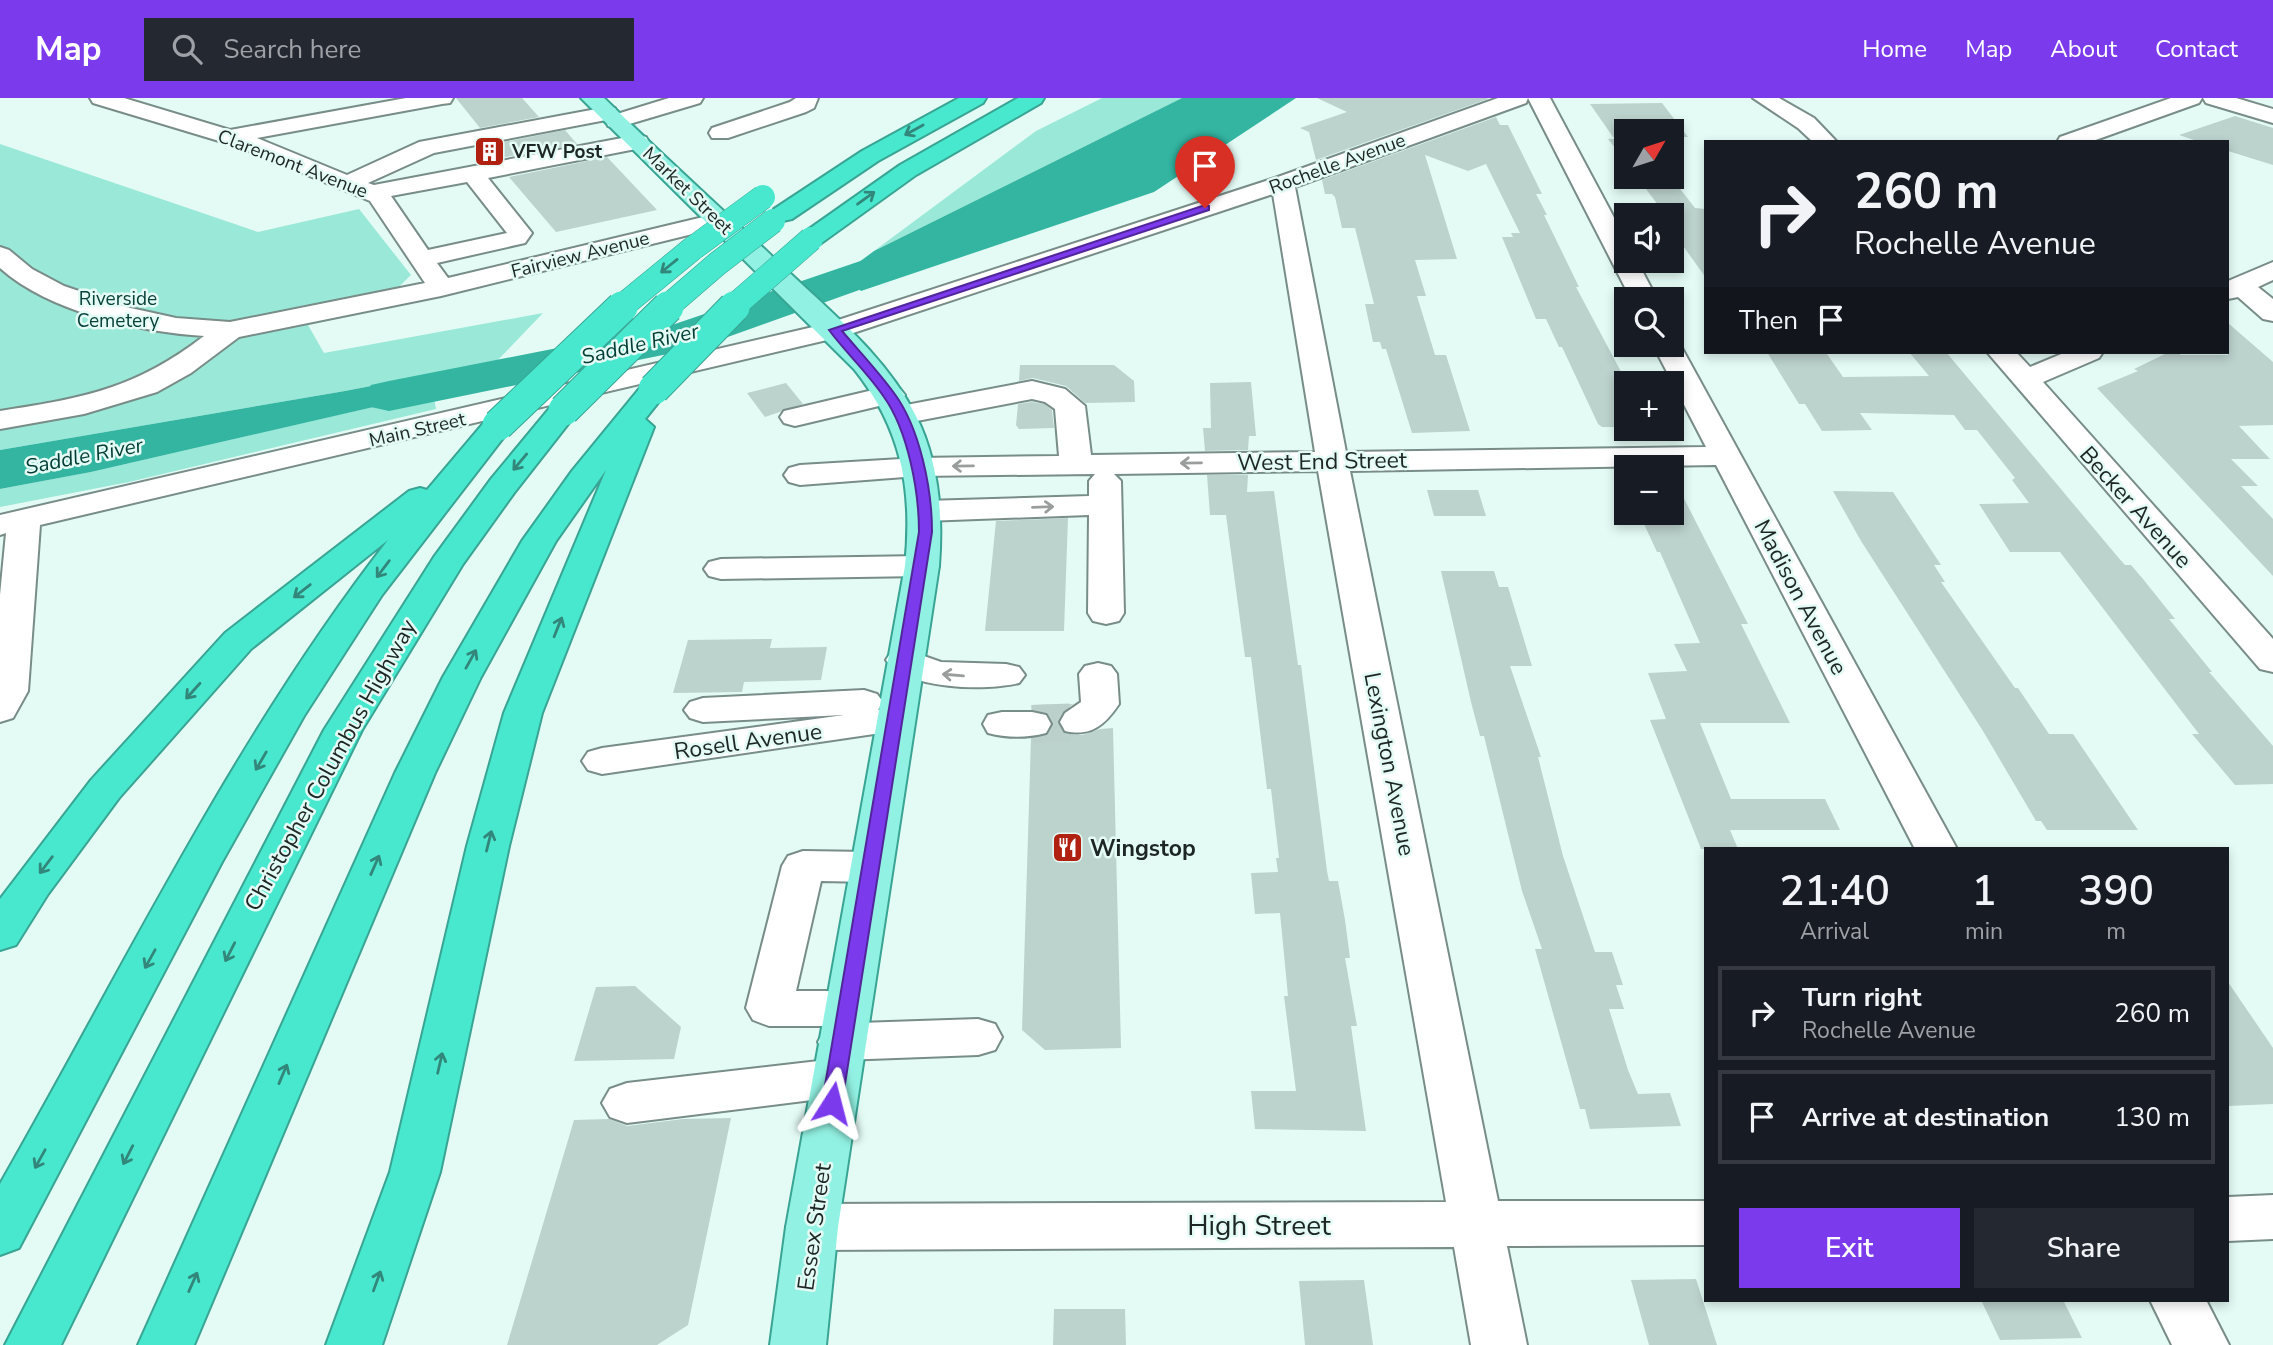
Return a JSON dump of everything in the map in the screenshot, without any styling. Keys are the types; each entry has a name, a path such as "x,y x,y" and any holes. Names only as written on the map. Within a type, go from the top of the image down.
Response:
{"highway":[{"name":"Christopher Columbus Highway","path":"0,1232 206,856 330,645 377,577 498,425 609,315 685,253 776,199 870,156 975,98"},
{"path":"166,1345 394,823 462,677 539,541 590,468 654,389 718,321 811,239 908,170 1033,98"},
{"name":"Christopher Columbus Highway","path":"33,1345 343,730 424,594 474,520 517,464 564,410 604,367 683,293 776,199"},
{"path":"354,1345 415,1172 488,846 523,713 654,389"},
{"path":"0,934 33,883 105,789 239,640 471,457"}],"main road":[{"name":"Market Street","path":"603,108 785,282"},
{"name":"Essex Street","path":"785,282 827,323 895,405 918,467 925,511 922,566 904,660 812,1227 798,1345"}],"street":[{"name":"Claremont Avenue","path":"101,98 230,136 379,196 440,288"},
{"path":"230,136 448,109 480,123 692,98"},
{"path":"720,133 798,107 807,103 807,98"},
{"name":"Rochelle Avenue","path":"827,323 1283,183 1518,98"},
{"path":"1539,98 1638,287"},
{"path":"1764,98 1806,123 1824,140"},
{"path":"2074,140 2191,98"},
{"path":"2214,98 2273,116"},
{"path":"346,183 375,173 427,146 603,108"},
{"path":"372,193 638,142"},
{"path":"421,259 516,238 520,233 473,174"},
{"name":"Lexington Avenue","path":"1283,183 1332,461 1499,1345"},
{"name":"Fairview Avenue","path":"230,330 440,288 720,220"},
{"path":"0,255 23,275 55,292 119,314 176,326 230,330"},
{"path":"2234,288 2272,271"},
{"path":"2234,288 2273,313"},
{"name":"Main Street","path":"12,523 827,323"},
{"path":"0,420 43,414 111,397 162,379 230,330"},
{"name":"Becker Avenue","path":"2003,354 2273,661"},
{"path":"2024,380 2083,354"},
{"name":"Madison Avenue","path":"1673,357 1935,847"},
{"path":"795,417 1032,390 1055,395 1070,406 1105,505 1106,613"},
{"name":"West End Street","path":"800,475 918,467 1725,456"},
{"path":"925,511 1105,505"},
{"path":"0,710 9,691 12,523"},
{"path":"721,569 922,566"},
{"path":"904,660 936,674 973,677 1006,675"},
{"path":"1080,722 1089,717 1100,704 1098,674"},
{"path":"703,710 896,710"},
{"name":"Rosell Avenue","path":"602,761 896,710"},
{"path":"842,1043 769,1008 803,866 870,867"},
{"path":"627,1103 842,1043 978,1037"},
{"path":"2229,1219 2273,1217"},
{"name":"High Street","path":"812,1227 1704,1223"},
{"path":"2178,1302 2201,1345"}],"green space":[{"path":"1102,98 1182,98 874,251 1036,131"},
{"name":"Riverside Cemetery","path":"0,144 258,232 359,209 411,275 374,311 308,325 324,353 543,313 496,362 345,391 0,450"},
{"path":"433,393 436,409 129,482 0,507 0,489 91,472"}],"water":[{"path":"1182,98 1296,98 1154,192 861,291 843,274 874,251"},
{"name":"Saddle River","path":"496,362 469,385 91,472 0,489 0,450 345,391"}],"building":[{"path":"456,98 522,98 539,117 480,128"},
{"path":"1317,98 1488,99 1316,160 1309,132 1300,128 1347,112"},
{"path":"1662,103 1674,119 1614,119 1613,137 1590,104"},
{"path":"2235,116 2273,128 2273,165 2229,151 2229,140 2194,140 2179,135"},
{"path":"1496,117 1500,125 1508,125 1542,194 1536,194 1579,287 1576,287 1621,371 1614,371 1614,427 1602,427 1598,424 1546,319 1536,319 1502,237 1513,237 1511,233 1520,233 1486,164 1468,171 1425,155 1457,259 1415,260 1426,296 1417,296 1435,355 1446,355 1470,431 1412,433 1386,349 1382,349 1380,342 1373,342 1365,304 1374,304 1355,228 1342,228 1335,197 1325,194 1322,180"},
{"path":"565,130 577,144 495,159 484,146"},
{"path":"607,157 657,210 556,232 509,177"},
{"path":"1646,189 1680,189 1695,208 1704,209 1704,275 1684,247 1684,203 1656,203"},
{"path":"2229,324 2273,362 2273,425 2239,426 2270,459 2231,459 2258,486 2241,486 2273,519 2273,576 2097,388 2138,371 2134,369 2165,354 2228,355"},
{"path":"1768,354 1827,354 1843,377 1929,376 1911,354 1948,354 2117,556 2125,565 2131,565 2143,579 2175,619 2169,619 2212,672 2209,672 2273,746 2273,784 2235,785 2192,734 2199,734 2060,552 2010,552 1979,504 2029,503 2012,480 2015,478 1977,430 1965,430 1954,415 1860,413 1872,430 1822,431 1805,404 1799,404"},
{"path":"1020,365 1114,365 1134,381 1135,402 1085,403 1066,386 1033,378 1019,381"},
{"path":"1251,382 1256,436 1249,436 1248,450 1205,451 1203,428 1211,428 1210,383"},
{"path":"786,383 803,404 765,417 747,393"},
{"path":"1018,404 1044,404 1052,410 1054,428 1019,429 1016,425"},
{"path":"1207,475 1248,475 1247,492 1274,491 1298,665 1301,665 1327,871 1329,881 1338,881 1345,920 1350,958 1345,958 1357,1026 1351,1026 1366,1131 1255,1129 1251,1091 1296,1091 1284,996 1288,996 1280,913 1255,914 1251,873 1278,872 1276,858 1279,858 1271,789 1267,789 1251,657 1245,657 1226,515 1210,515"},
{"path":"1427,490 1478,490 1486,516 1434,516"},
{"path":"1833,491 1893,492 1941,565 1934,565 1945,582 1941,582 2015,688 2018,688 2049,734 2073,734 2138,830 2047,830 2041,821 2036,821 1983,731 1861,541"},
{"path":"1684,498 1748,624 1741,624 1790,723 1700,723 1731,799 1825,799 1840,830 1730,830 1737,847 1701,849 1650,720 1666,719 1648,673 1687,671 1674,644 1700,643 1660,552 1657,552 1644,525 1684,525"},
{"path":"1068,518 1064,631 985,631 996,521"},
{"path":"1441,571 1494,571 1499,587 1508,587 1532,666 1510,666 1541,757 1538,757 1563,856 1595,952 1612,952 1623,985 1616,985 1624,1009 1609,1009 1628,1070 1638,1094 1670,1093 1681,1126 1590,1129 1585,1109 1580,1109 1535,949 1542,949 1522,891 1484,736 1480,736 1471,702"},
{"path":"772,639 770,648 827,647 821,680 744,682 742,692 673,693 688,640"},
{"path":"1073,704 1064,711 1058,721 1065,734 1082,735 1113,728 1121,1048 1045,1050 1022,1030 1031,738 1047,736 1053,725 1048,714 1032,709 1032,705"},
{"path":"2229,983 2273,1048 2273,1104 2229,1106"},
{"path":"635,986 681,1027 674,1059 574,1061 596,987"},
{"path":"731,1118 688,1325 657,1345 507,1345 574,1120 609,1119 627,1126 683,1119"},
{"path":"1696,1279 1717,1345 1649,1345 1631,1280"},
{"path":"1364,1280 1373,1345 1305,1345 1299,1281"},
{"path":"1982,1302 2064,1302 2082,1338 2000,1340"},
{"path":"1054,1309 1125,1309 1126,1345 1053,1345"}],"waterway":[{"name":"Saddle River","path":"389,396 680,338 931,250"}],"tunnel":[{"path":"1032,724 1079,722"}],"place":[{"name":"VFW Post","path":"489,151"},
{"name":"Wingstop","path":"1067,848"}],"route":[{"path":"832,1103 926,532 918,467 901,415 890,395 834,330 1205,208"}]}
